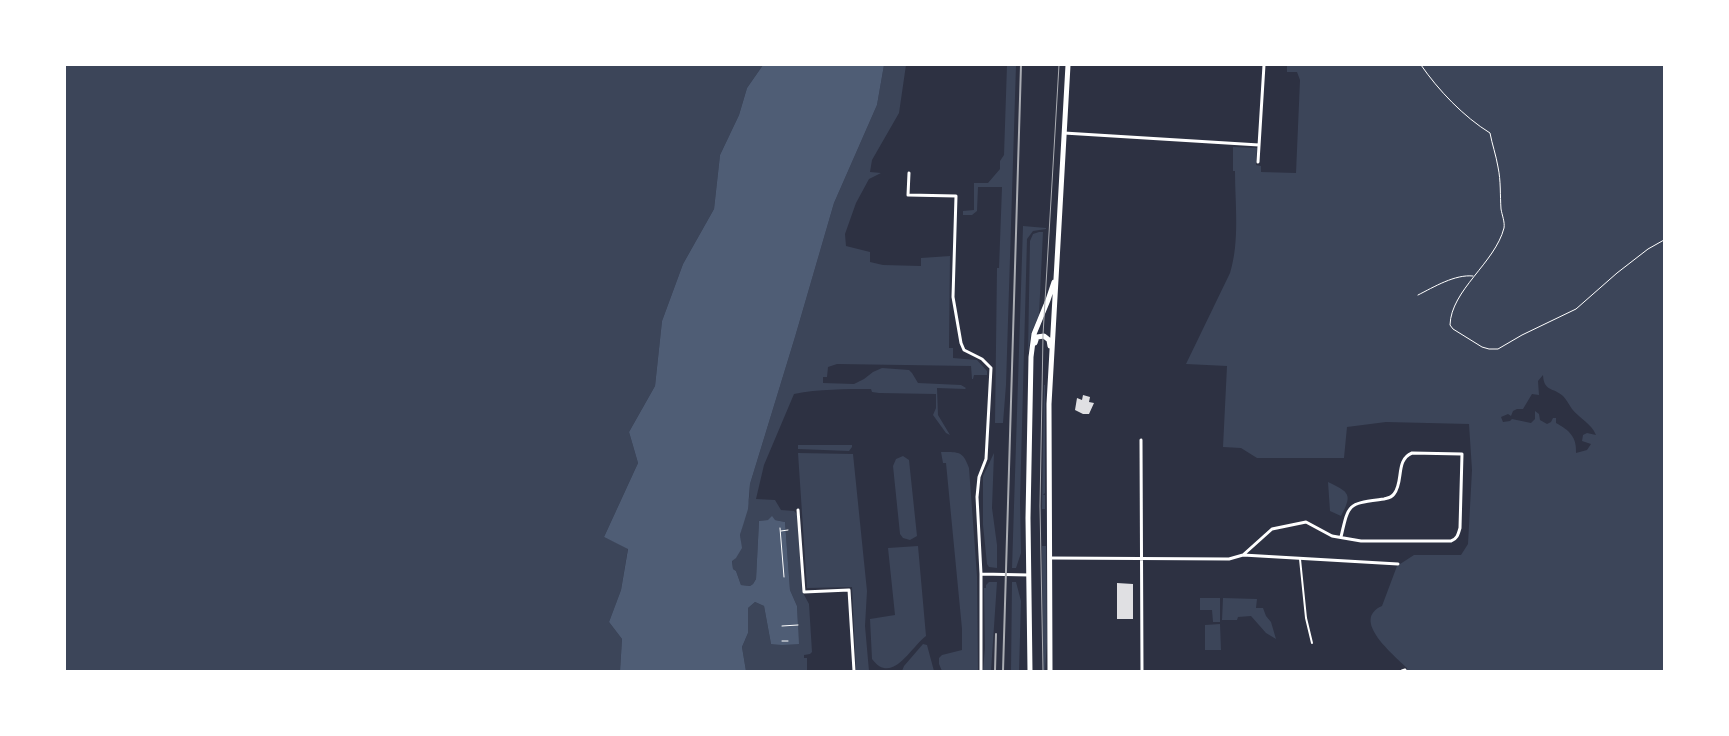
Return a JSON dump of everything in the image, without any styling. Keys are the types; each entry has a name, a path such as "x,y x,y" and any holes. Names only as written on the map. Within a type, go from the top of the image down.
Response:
{"main road":[{"path":"1050,361 1054,334 1056,264 1068,65"},
{"path":"1030,671 1028,518 1031,356 1034,334 1051,291 1056,264"},
{"path":"1031,356 1036,339 1040,336 1048,338 1050,342 1048,433 1050,671"}],"street":[{"path":"1258,162 1264,65"},
{"path":"1064,133 1259,145"},
{"path":"909,173 908,195 956,196 953,297 961,343 964,350 982,360 991,368 986,458 979,477 977,497 981,574 981,671"},
{"path":"1141,440 1142,671"},
{"path":"1243,555 1272,529 1306,522 1332,536 1341,538 1361,541 1445,542 1455,540 1461,521 1462,454 1412,453 1407,455 1403,460 1395,493 1390,498 1357,502 1352,506 1347,512 1341,538"},
{"path":"798,510 804,592 849,590 854,671"},
{"path":"1050,558 1229,559 1243,555 1398,564"},
{"path":"981,574 1030,575"}],"lane":[{"path":"1300,558 1306,618 1312,643"}],"path":[{"path":"1421,65 1441,91 1477,125 1490,133 1498,168 1504,229 1491,254 1469,282 1450,314 1450,325 1470,340 1489,350 1498,349 1548,321 1576,309 1648,249 1664,240"},
{"path":"1418,295 1452,280 1474,276"},
{"path":"780,528 784,577"},
{"path":"780,531 788,530"},
{"path":"782,626 798,625"},
{"path":"782,641 788,641"}],"shaded area":[{"path":"65,65 763,65 747,88 739,115 720,155 714,209 683,264 662,321 655,386 629,432 638,463 604,537 628,548 621,590 609,622 622,639 620,671 65,671"},
{"path":"763,65 884,65 877,105 834,203 750,484 748,509 740,535 742,548 732,561 733,569 736,571 741,585 750,586 753,584 756,579 759,521 768,520 772,516 775,520 785,522 790,590 797,606 799,644 771,644 764,606 755,602 748,608 748,633 742,647 746,671 620,671 622,639 609,622 621,590 628,549 604,537 638,463 629,432 655,386 662,321 683,264 714,209 720,155 739,115 747,88"},
{"path":"884,65 906,65 899,113 872,160 870,172 881,173 869,179 856,203 845,234 846,246 870,252 870,262 883,265 921,266 921,258 950,256 949,348 953,348 953,358 977,360 987,371 987,375 974,375 972,379 971,366 837,364 828,367 827,377 823,377 823,383 854,384 882,368 909,370 918,383 961,385 966,388 937,388 938,415 950,435 946,433 933,415 936,408 936,394 879,393 872,392 871,389 842,389 794,394 764,465 756,499 775,500 781,510 794,511 797,514 802,591 809,604 812,652 804,655 804,658 807,658 807,671 746,671 742,647 748,633 748,608 755,602 764,606 771,644 798,628 797,606 790,590 785,522 775,520 759,521 756,579 753,584 750,586 741,585 736,571 733,569 732,560 741,548 740,535 749,499 750,484 834,203 877,105"},
{"path":"1007,65 1016,65 1006,385 1003,423 995,423 997,268 999,268 1002,187 978,187 977,211 972,215 963,215 963,211 974,210 974,183 988,183 1000,169 1000,161 1004,155"},
{"path":"1287,65 1664,65 1664,671 1406,671 1407,668 1385,646 1372,628 1371,620 1373,612 1382,606 1397,566 1414,555 1461,555 1468,544 1472,470 1469,424 1386,422 1347,427 1344,458 1257,458 1241,448 1223,447 1227,366 1186,364 1230,273 1233,261 1236,222 1233,147 1257,148 1256,165 1261,166 1261,172 1296,173 1300,80 1297,72 1287,72","holes":["1543,375 1547,387 1563,396 1578,416 1594,431 1596,435 1587,433 1583,435 1582,441 1591,444 1587,450 1576,453 1574,438 1565,428 1556,423 1556,418 1553,418 1547,424 1540,420 1539,414 1535,411 1535,419 1531,423 1512,419 1503,422 1501,417 1508,414 1511,416 1513,411 1523,409 1532,394 1539,395 1538,381"]},
{"path":"1023,226 1046,229 1033,231 1027,239 1020,501 1021,553 1016,568 1012,568"},
{"path":"1043,232 1039,315 1031,333 1028,353 1030,241 1033,234"},
{"path":"1044,385 1045,493 1043,495 1045,495 1045,509 1042,509"},
{"path":"798,445 852,445 852,447 849,451 798,449"},
{"path":"941,452 952,452 962,455 969,468 977,576 978,671 942,671 939,664 939,658 942,655 962,650 962,629 946,463 943,463"},
{"path":"798,453 853,454 867,591 865,626 869,671 856,671 852,587 807,588"},
{"path":"994,453 992,508 997,545 997,568 989,567 987,564 983,525 983,476"},
{"path":"903,456 909,460 917,536 910,540 903,538 900,534 893,466 896,459"},
{"path":"1328,482 1341,488 1347,494 1347,503 1341,516 1330,511"},
{"path":"918,546 926,636 901,662 887,668 879,666 872,659 870,619 895,615 888,548"},
{"path":"1042,546 1046,546 1047,642 1045,671 1043,671"},
{"path":"989,582 997,582 991,671 983,671 985,648 984,588 986,588"},
{"path":"1012,582 1016,582 1021,601 1019,671 1011,671"},
{"path":"1200,598 1220,598 1220,622 1213,622 1212,610 1200,610"},
{"path":"1223,598 1257,599 1256,608 1263,608 1271,622 1276,639 1266,633 1251,616 1238,617 1237,620 1222,620"},
{"path":"1220,624 1221,650 1205,650 1205,625"},
{"path":"923,644 927,645 934,671 902,671 904,666"}],"building":[{"path":"1083,395 1090,397 1089,402 1094,403 1089,414 1083,414 1075,410 1077,398 1082,400"},
{"path":"1117,583 1133,584 1133,619 1117,619"}],"tram line":[{"path":"1043,671 1040,506 1043,335 1059,65"}],"railway":[{"path":"1003,671 1021,65"},
{"path":"995,671 996,634"}]}
